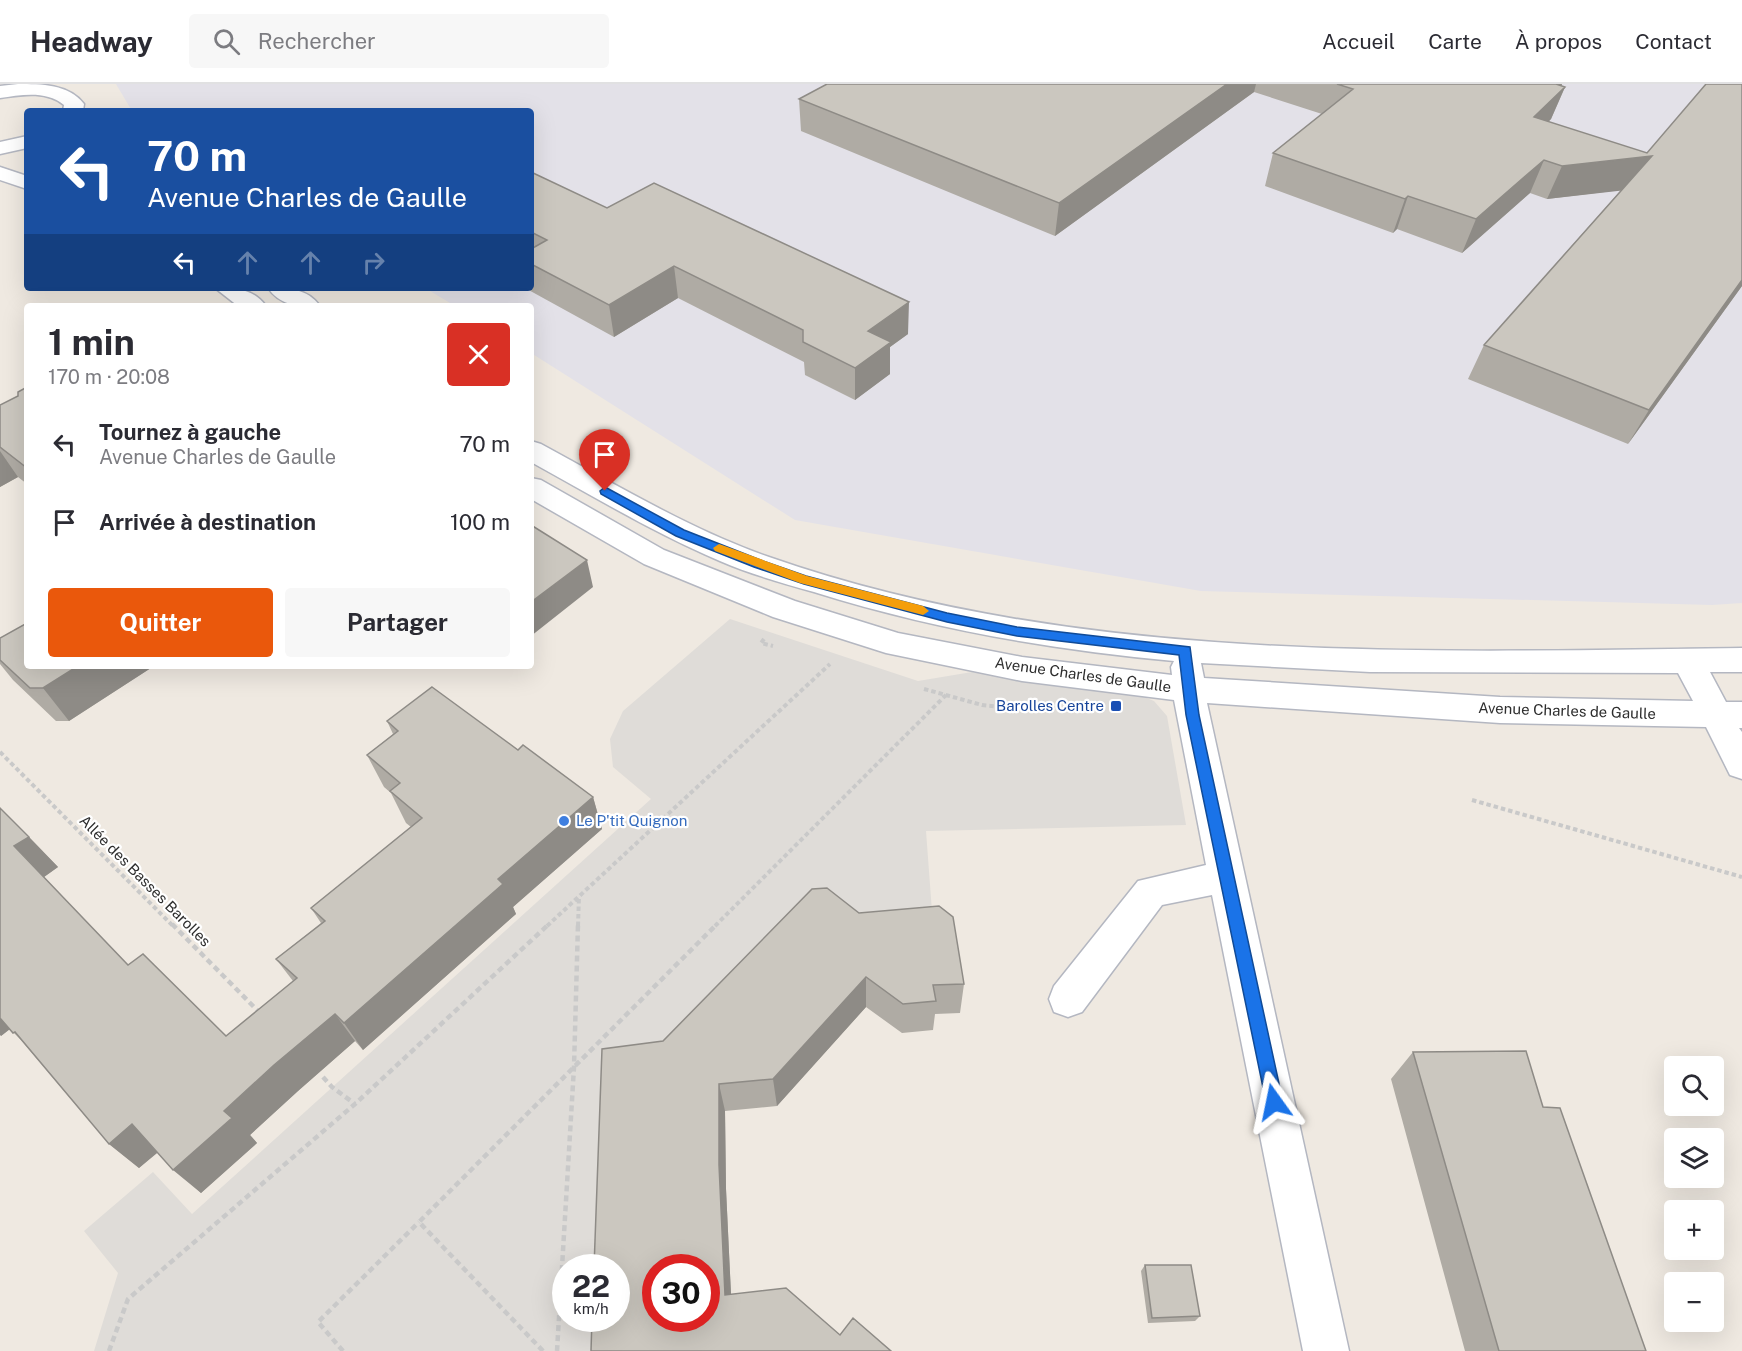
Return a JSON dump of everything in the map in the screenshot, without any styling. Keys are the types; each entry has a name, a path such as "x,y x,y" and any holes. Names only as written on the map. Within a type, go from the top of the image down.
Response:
{"street":[{"path":"0,92 51,88 68,97 74,104 73,108"},
{"path":"0,148 24,142"},
{"path":"0,173 24,182"},
{"path":"232,291 250,303"},
{"path":"285,291 303,303"},
{"path":"534,452 680,533 758,564 804,580 947,617 1017,631 1186,651 1341,659 1464,662 1742,660"},
{"name":"Avenue Charles de Gaulle","path":"534,489 654,557 784,609 886,641 1022,669 1189,689 1500,710 1729,715"},
{"path":"1186,651 1192,715 1326,1351"},
{"path":"1688,660 1729,715 1742,765"},
{"path":"1068,999 1151,892 1227,876"}],"path":[{"path":"109,1351 128,1299 355,1104 830,664"},
{"path":"343,1351 318,1322 946,696"},
{"name":"Allée des Basses Barolles","path":"0,752 264,1017"},
{"path":"1472,800 1742,877"},
{"path":"557,1351 574,1067 579,896"},
{"path":"323,1077 332,1087 355,1104"},
{"path":"419,1222 543,1351"}],"shaded area":[{"path":"116,84 1742,84 1742,603 1712,605 1201,591 795,520 534,355 534,303 450,303 430,291 534,291 534,108 130,108"},
{"path":"730,619 918,681 972,672 1139,695 1154,701 1167,716 1186,825 926,831 933,925 867,930 610,1254 552,1254 552,1332 598,1332 597,1351 94,1351 118,1273 84,1231 153,1172 192,1214 651,799 613,767 610,739 623,711"}],"building":[{"path":"827,84 1227,84 1059,203 799,99"},
{"path":"1337,84 1556,84 1565,87 1534,117 1647,153 1706,84 1742,84 1742,280 1649,410 1484,345 1652,156 1562,166 1544,160 1476,219 1408,196 1405,199 1273,153 1353,89"},
{"path":"534,173 607,208 654,183 909,302 868,331 891,342 855,368 803,342 803,330 674,266 609,305 534,266 534,247 547,240 534,234"},
{"path":"24,389 24,466 0,447 0,405 18,396 18,392"},
{"path":"534,527 587,560 534,600"},
{"path":"24,625 24,669 73,669 43,688 30,688 0,660 0,638"},
{"path":"432,687 518,750 523,745 593,797 498,879 503,884 344,1023 335,1014 274,1065 224,1111 232,1118 173,1170 132,1124 109,1144 15,1032 13,1033 0,1018 0,808 29,837 14,846 128,965 143,954 226,1036 297,978 276,959 325,921 311,908 422,818 390,791 400,783 367,755 398,731 387,721"},
{"path":"827,888 859,913 939,906 953,917 964,984 933,985 936,1001 903,1004 866,977 773,1079 719,1084 719,1165 725,1295 786,1288 840,1335 853,1318 891,1351 591,1351 592,1332 630,1332 630,1254 595,1254 602,1049 663,1041 812,889"},
{"path":"1526,1051 1543,1107 1560,1108 1646,1351 1499,1351 1413,1052"},
{"path":"1145,1265 1191,1265 1200,1316 1152,1318"}],"slow traffic":[{"path":"719,548 804,580 923,611"}],"place":[{"name":"Barolles Centre","path":"1116,706"},
{"name":"Le P'tit Quignon","path":"564,821"}],"route":[{"path":"605,491 680,533 804,580 947,617 1017,631 1186,651 1192,715 1274,1102"}]}
